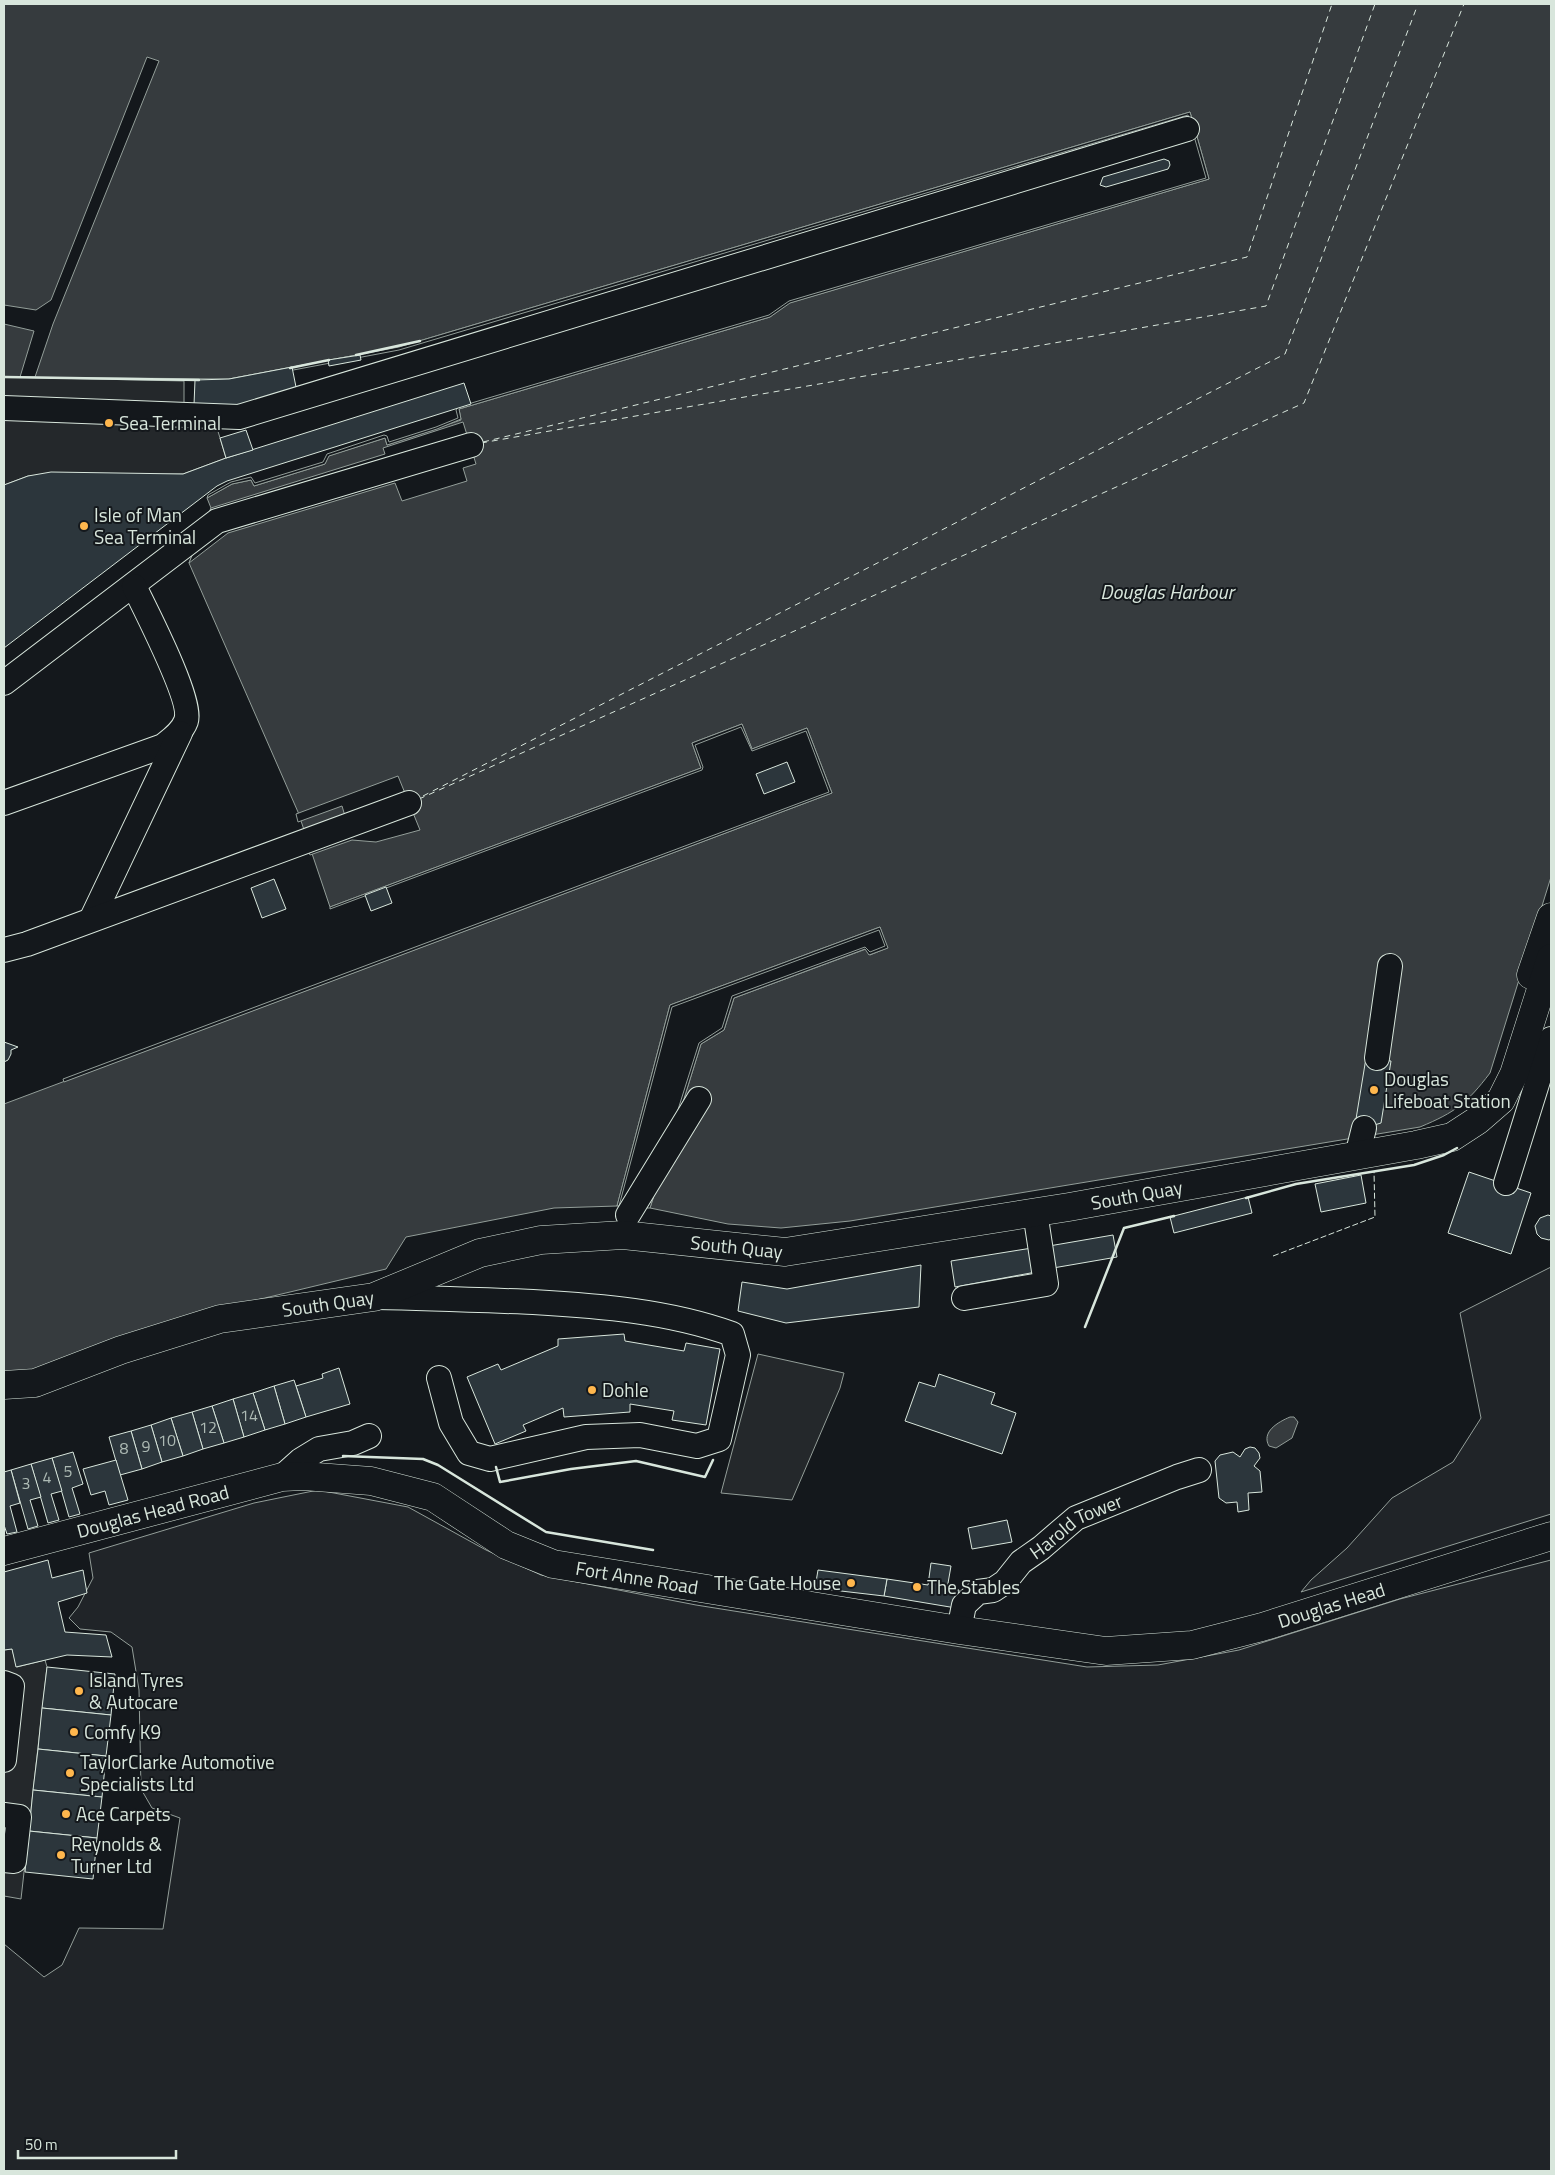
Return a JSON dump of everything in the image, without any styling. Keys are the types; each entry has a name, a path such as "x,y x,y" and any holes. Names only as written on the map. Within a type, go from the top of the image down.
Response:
{"main road":[{"path":"1478,1120 1499,1074 1551,917"},
{"name":"South Quay","path":"4,1385 35,1383 121,1350 220,1319 374,1297 480,1253 540,1240 623,1236 785,1252 1035,1212 1361,1140 1416,1145 1452,1136 1478,1120 1501,1100 1514,1074 1551,958"},
{"name":"Douglas Head Road","path":"4,1551 293,1477"},
{"name":"Fort Anne Road","path":"293,1477 371,1481 433,1497 506,1545 553,1564 959,1630 1106,1651"},
{"name":"Douglas Head","path":"1106,1651 1192,1645 1262,1627 1551,1536"}],"lane":[{"path":"4,408 239,418 1187,130"},
{"path":"4,683 217,522 471,445"},
{"path":"92,918 186,720 186,704 177,679 134,586"},
{"path":"4,803 163,746 176,736 186,720"},
{"path":"4,950 27,944 92,918 409,803"},
{"path":"1377,1058 1390,966"},
{"path":"1506,1183 1551,1039"},
{"path":"628,1215 699,1100"},
{"path":"964,1298 1046,1284 1035,1212"},
{"path":"374,1297 451,1298 598,1306 698,1322 732,1334 738,1355 719,1439 697,1446 640,1435 586,1438 490,1459 469,1454 451,1423 439,1378"},
{"path":"293,1477 302,1460 319,1449 353,1443 369,1436"},
{"name":"Harold Tower","path":"959,1630 964,1605 978,1592 993,1590 1004,1582 1021,1562 1076,1518 1199,1470"},
{"path":"4,1683 12,1686 4,1760"},
{"path":"4,1815 19,1817 14,1861 4,1860"}],"shaded area":[{"name":"Sea Terminal","path":"4,377 184,381 184,408 211,408 226,458 183,474 28,476 4,485"},
{"path":"1551,1267 1551,1514 1301,1592 1311,1580 1347,1548 1392,1498 1453,1462 1481,1418 1460,1313"},
{"path":"758,1354 844,1373 840,1388 792,1500 721,1493"},
{"path":"318,1490 408,1507 486,1550 541,1575 696,1605 1087,1667 1158,1665 1239,1650 1400,1599 1551,1560 1551,2171 4,2171 4,1944 44,1977 62,1965 79,1928 163,1929 180,1818 152,1808 141,1789 139,1690 132,1647 111,1632 80,1629 69,1618 78,1607 93,1578 89,1553 254,1503"},
{"path":"12,1649 17,1667 45,1660 47,1667 21,1899 4,1896 4,1650"}],"water":[{"name":"Douglas Harbour","path":"4,4 1551,4 1551,877 1490,1073 1460,1106 1420,1127 850,1221 781,1228 728,1224 650,1208 701,1044 724,1030 734,998 866,949 870,955 887,948 880,927 670,1005 617,1206 554,1208 406,1237 386,1269 173,1320 18,1376 4,1375 4,1104 832,793 807,728 752,749 742,724 692,743 701,768 330,907 298,812 189,563 211,508 207,498 232,484 251,480 254,486 325,464 328,456 385,438 387,445 461,420 459,409 770,317 789,303 1209,179 1190,112 399,347 229,379 4,377"},
{"path":"1290,1417 1294,1417 1298,1422 1292,1438 1276,1448 1269,1446 1267,1436 1269,1432 1276,1425"}],"pier":[{"path":"147,57 159,61 53,324 35,377 20,377 34,331 4,324 4,305 36,310 51,300"},
{"path":"1190,112 1209,179 790,303 770,317 459,409 461,419 437,429 387,445 385,438 329,456 325,464 254,486 251,480 232,484 207,498 208,495 231,482 251,477 255,483 323,462 327,454 384,435 387,436 389,442 436,427 458,418 456,410 458,407 769,315 789,301 1206,178 1188,115 399,350 230,382 229,379 399,347"},
{"path":"463,422 476,464 463,468 467,481 402,501 395,483 228,533 189,563 211,508 385,454 383,448"},
{"path":"742,724 752,749 807,728 832,793 64,1082 63,1079 829,792 806,731 752,751 741,727 695,745 703,767 702,770 330,909 330,907 701,768 692,743"},
{"path":"398,776 420,830 376,842 352,840 310,855 302,833 345,816 342,806 298,822 296,814"},
{"path":"880,927 888,948 869,955 865,949 734,998 724,1030 701,1044 650,1208 647,1208 699,1043 722,1028 732,996 865,947 870,952 885,946 879,930 672,1007 619,1206 617,1206 670,1005"}],"building":[{"path":"1164,159 1169,161 1168,169 1106,187 1100,185 1103,177"},
{"path":"360,355 361,360 329,366 328,360"},
{"path":"292,367 297,392 236,406 194,405 195,380 229,379"},
{"name":"Isle of Man Sea Terminal","path":"464,383 471,404 227,481 217,486 4,648 4,485 28,476 51,472 183,474 226,458"},
{"path":"246,430 253,450 226,458 220,438"},
{"path":"787,762 795,782 764,794 756,774"},
{"path":"274,879 286,909 262,918 251,888"},
{"path":"386,887 392,903 371,911 365,895"},
{"path":"4,1042 18,1047 11,1050 8,1060 4,1062"},
{"name":"Douglas Lifeboat Station","path":"1366,1058 1391,1061 1381,1123 1364,1128 1356,1119"},
{"path":"1469,1172 1531,1193 1511,1254 1448,1233"},
{"path":"1361,1175 1366,1203 1321,1212 1315,1184"},
{"path":"1248,1197 1252,1213 1174,1233 1170,1217"},
{"path":"1548,1215 1551,1216 1551,1239 1549,1240 1541,1238 1537,1234 1535,1226 1540,1218"},
{"path":"1113,1235 1117,1257 1053,1268 1049,1246"},
{"path":"1032,1248 1036,1272 955,1287 951,1261"},
{"path":"921,1265 919,1307 786,1323 738,1311 742,1282 787,1289"},
{"name":"Dohle","path":"624,1334 625,1341 684,1351 686,1343 720,1349 706,1425 672,1420 674,1411 630,1404 630,1412 564,1417 563,1408 523,1425 526,1431 495,1444 467,1377 498,1364 501,1370 558,1346 558,1339"},
{"path":"339,1368 350,1404 306,1417 296,1386 323,1378 322,1374"},
{"path":"939,1374 995,1393 991,1404 1016,1413 1002,1454 905,1421 919,1382 935,1387"},
{"path":"294,1380 306,1417 285,1424 274,1386"},
{"path":"274,1386 285,1424 265,1430 253,1393"},
{"path":"253,1393 265,1430 244,1437 233,1399"},
{"path":"233,1399 244,1437 224,1443 212,1406"},
{"path":"212,1406 224,1443 203,1449 192,1412"},
{"path":"192,1412 203,1449 183,1456 171,1418"},
{"path":"171,1418 183,1456 162,1462 151,1425"},
{"path":"151,1425 162,1462 142,1469 131,1431"},
{"path":"131,1431 142,1469 120,1475 109,1437"},
{"path":"1255,1448 1259,1453 1260,1458 1254,1466 1260,1471 1262,1492 1248,1493 1249,1510 1238,1512 1237,1502 1226,1503 1219,1498 1215,1461 1220,1455 1233,1452 1240,1457 1245,1449"},
{"path":"73,1452 83,1484 72,1488 80,1514 69,1517 52,1458"},
{"path":"52,1458 62,1491 51,1494 59,1520 48,1523 31,1464"},
{"path":"116,1460 128,1500 109,1505 105,1491 91,1495 83,1469"},
{"path":"31,1464 41,1497 30,1500 38,1526 28,1529 11,1470"},
{"path":"11,1470 20,1503 10,1506 17,1532 7,1534 4,1525 4,1472"},
{"path":"1007,1520 1012,1542 972,1549 968,1528"},
{"path":"48,1560 52,1578 83,1570 87,1593 58,1602 65,1632 106,1635 112,1657 67,1655 16,1667 12,1649 4,1650 4,1572"},
{"name":"The Stables","path":"931,1563 951,1566 947,1589 959,1590 956,1608 884,1596 887,1579 928,1585"},
{"name":"The Gate House","path":"818,1570 887,1579 884,1596 815,1588"},
{"name":"Island Tyres & Autocare","path":"47,1667 115,1674 111,1715 42,1708"},
{"name":"Comfy K9","path":"42,1708 111,1715 106,1756 38,1749"},
{"name":"TaylorClarke Automotive Specialists Ltd","path":"38,1749 106,1756 102,1797 33,1790"},
{"name":"Ace Carpets","path":"33,1790 102,1797 97,1838 29,1831"},
{"name":"Reynolds & Turner Ltd","path":"29,1831 97,1838 93,1879 25,1872"}],"ferry route":[{"path":"483,442 1247,257 1332,4"},
{"path":"481,443 1266,306 1375,4"},
{"path":"423,796 1285,354 1418,4"},
{"path":"419,799 1304,403 1464,4"}],"fence":[{"path":"1273,1256 1375,1217 1374,1171"}],"wall":[{"path":"356,355 420,341"},
{"path":"290,368 329,360"},
{"path":"4,377 199,380"},
{"path":"1246,1198 1296,1184 1414,1165 1444,1155 1457,1148"},
{"path":"1085,1327 1124,1228 1174,1216"},
{"path":"343,1456 423,1459 438,1465 546,1532 653,1550"},
{"path":"496,1467 500,1482 571,1469 636,1461 705,1477 713,1460"}],"place":[{"name":"Sea Terminal","path":"109,423"},
{"name":"Isle of Man Sea Terminal","path":"84,526"},
{"name":"Douglas Lifeboat Station","path":"1374,1090"},
{"name":"Dohle","path":"592,1390"},
{"name":"The Gate House","path":"851,1583"},
{"name":"The Stables","path":"917,1587"},
{"name":"Island Tyres & Autocare","path":"79,1691"},
{"name":"Comfy K9","path":"74,1732"},
{"name":"TaylorClarke Automotive Specialists Ltd","path":"70,1773"},
{"name":"Ace Carpets","path":"66,1814"},
{"name":"Reynolds & Turner Ltd","path":"61,1855"}]}
